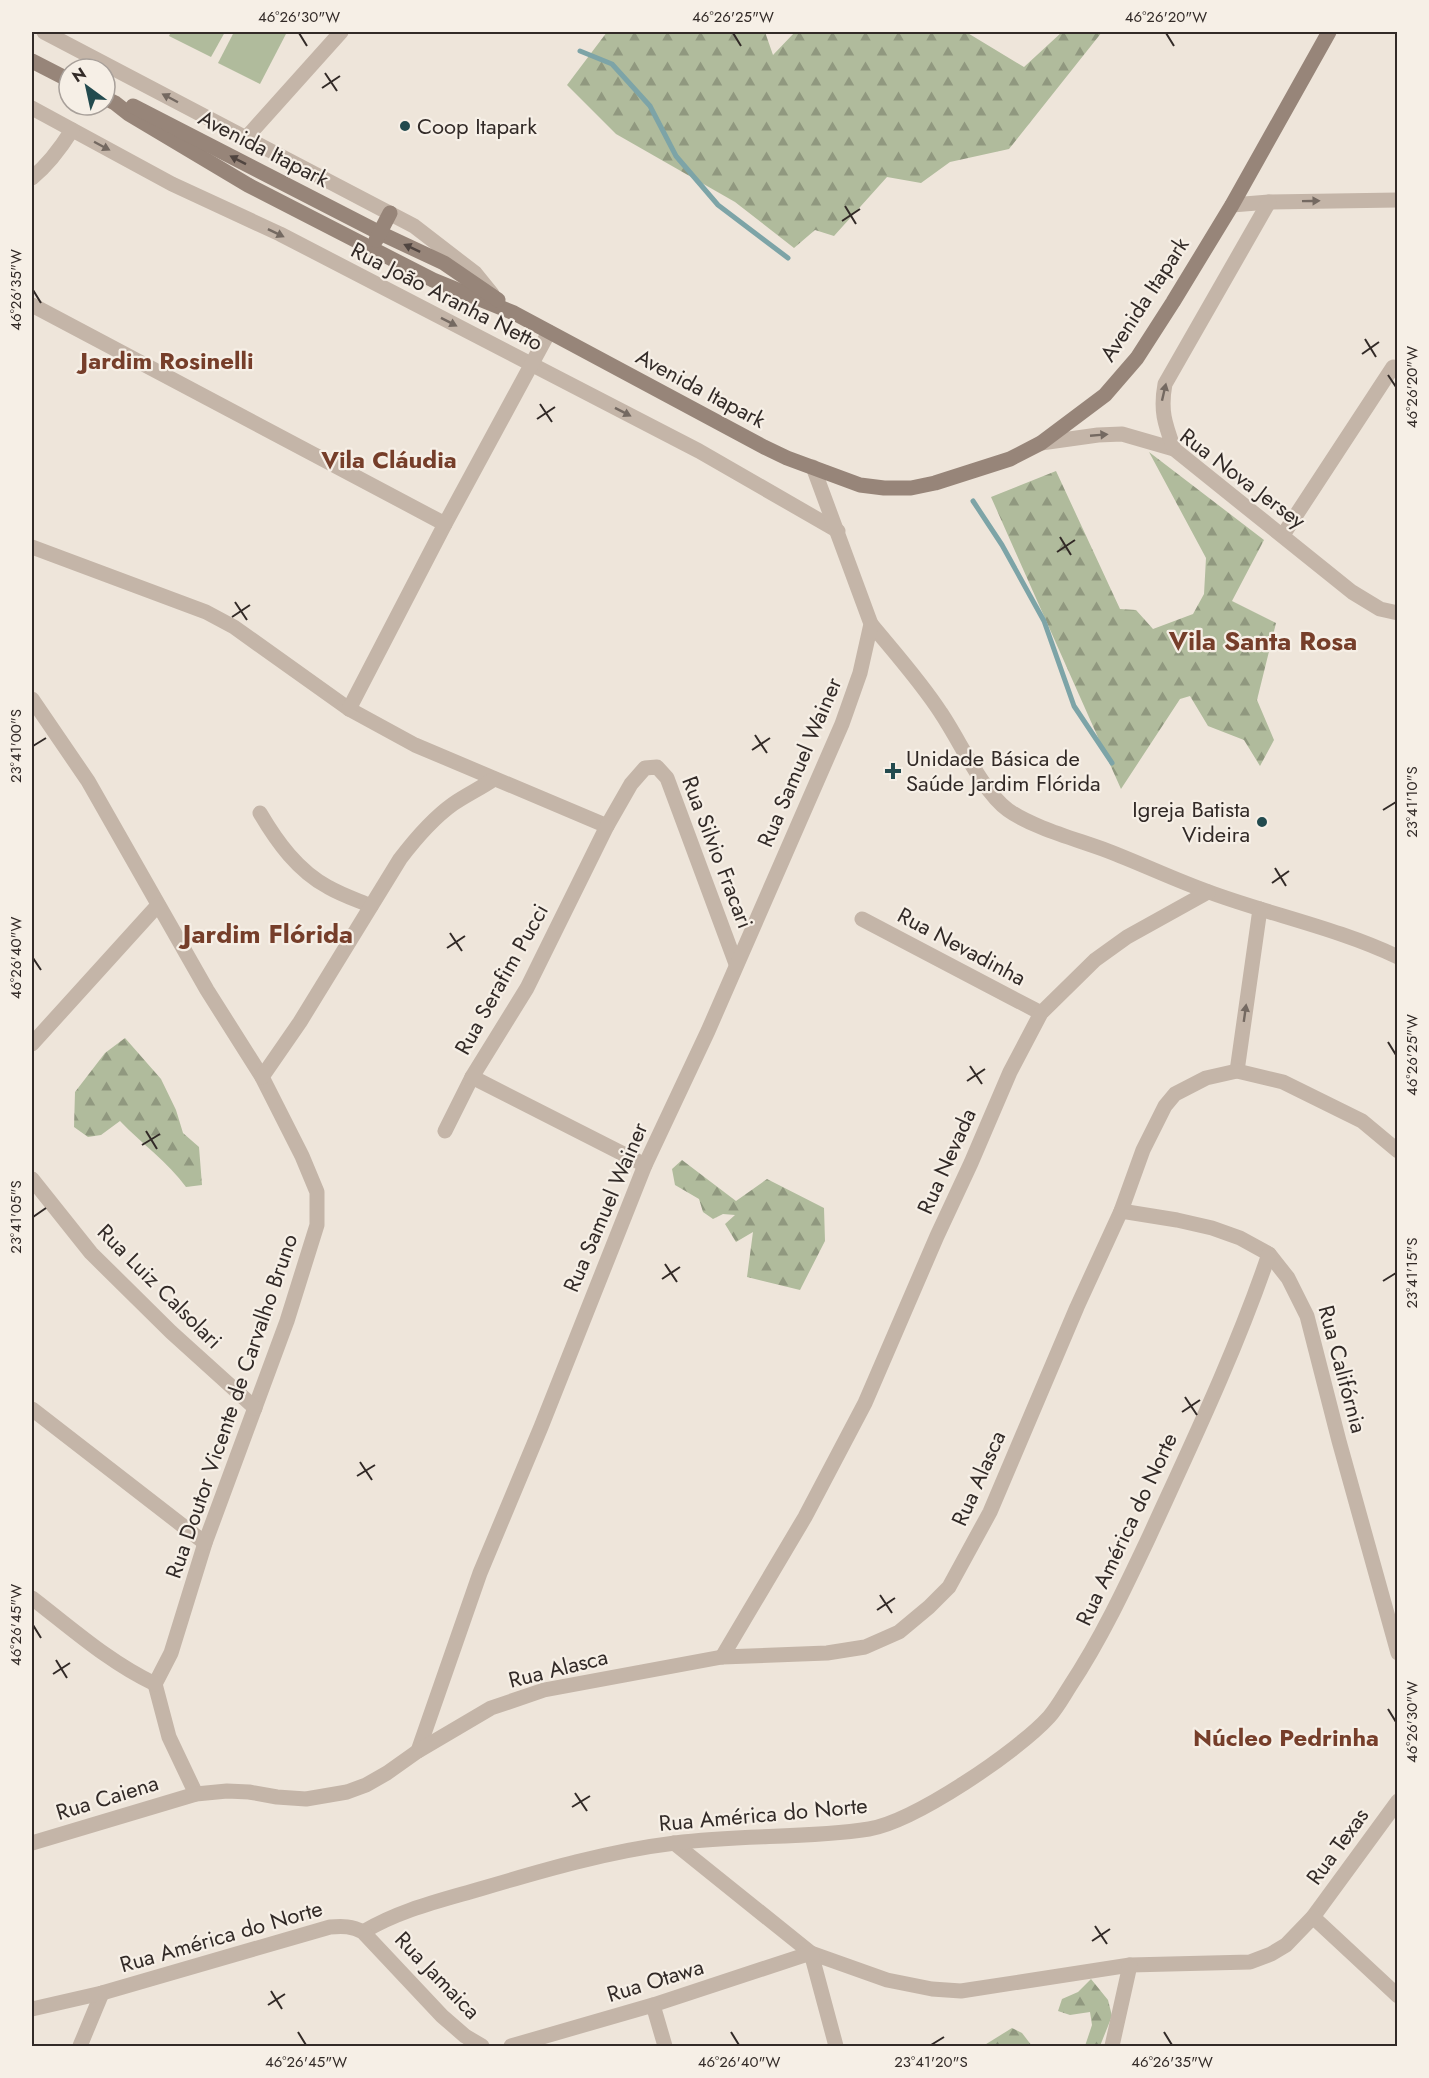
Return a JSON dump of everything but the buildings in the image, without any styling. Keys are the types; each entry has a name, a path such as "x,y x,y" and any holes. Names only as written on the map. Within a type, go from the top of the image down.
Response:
{"main road":[{"name":"Avenida Itapark","path":"117,106 248,185 433,280 514,313 764,447 860,485 912,488 936,483 1010,459 1041,443 1105,395 1137,358 1173,302 1232,205 1329,32"},
{"path":"32,61 57,74"},
{"name":"Avenida Itapark","path":"117,103 132,106 380,233 444,263 514,313"},
{"path":"372,249 390,213"}],"street":[{"path":"44,32 414,226 475,273 495,298"},
{"path":"246,138 341,32"},
{"name":"Rua João Aranha Netto","path":"32,108 172,184 280,234 699,451 838,531"},
{"path":"32,178 55,157 72,130"},
{"path":"1232,205 1269,202 1398,200"},
{"path":"1174,449 1163,420 1161,402 1165,384 1269,202"},
{"path":"32,305 445,524"},
{"path":"350,709 445,524 549,332"},
{"path":"1283,535 1393,367"},
{"path":"1144,439 1163,420"},
{"name":"Rua Nova Jersey","path":"1041,443 1122,434 1174,449 1353,592 1380,609 1398,613"},
{"path":"813,467 871,624 919,682 998,801 1009,810 1046,828 1133,860 1209,892 1367,942 1398,957"},
{"path":"32,547 206,612 234,627 350,709 415,745 607,826"},
{"name":"Rua Samuel Wainer","path":"418,1751 480,1573 541,1427 645,1165 708,1031 842,724 860,673 871,624"},
{"name":"Rua Doutor Vicente de Carvalho Bruno","path":"32,699 88,781 207,990 262,1077 311,1175 316,1192 317,1225 287,1321 205,1543 171,1653 155,1684"},
{"name":"Rua Silvio Fracari","path":"607,826 639,773 645,768 652,767 657,767 662,771 679,809 736,964"},
{"path":"262,1077 300,1022 400,859 436,818 453,804 494,779"},
{"path":"260,813 284,850 317,880 329,888 371,906"},
{"name":"Rua Serafim Pucci","path":"607,826 527,988 472,1077 645,1165"},
{"name":"Rua Nevada","path":"722,1657 805,1517 865,1403 1010,1072 1041,1013 1095,960 1127,937 1209,892"},
{"path":"32,1044 158,905"},
{"path":"1237,1071 1260,909"},
{"name":"Rua Nevadinha","path":"862,919 1041,1013"},
{"name":"Rua Alasca","path":"418,1751 491,1708 544,1690 722,1657 827,1653 865,1647 899,1632 929,1607 949,1587 990,1512 1077,1307 1121,1211 1143,1150 1165,1106 1175,1094 1191,1084 1237,1071 1283,1082 1362,1121 1398,1152"},
{"path":"445,1131 472,1077"},
{"name":"Rua Luiz Calsolari","path":"36,1185 91,1253 171,1332 255,1408"},
{"name":"Rua Califórnia","path":"1121,1211 1177,1220 1212,1228 1240,1238 1269,1254 1288,1278 1307,1316 1340,1446 1398,1653"},
{"name":"Rua América do Norte","path":"32,2009 102,1993 330,1927 343,1926 363,1932 411,1909 596,1857 674,1843 735,1837 783,1837 873,1828 911,1813 969,1779 1010,1750 1051,1716 1087,1661 1130,1579 1218,1386 1254,1298 1269,1254"},
{"path":"32,1409 205,1543"},
{"path":"32,1598 112,1658 155,1684 169,1737 196,1794 227,1791 306,1799 327,1797 366,1785 418,1751"},
{"name":"Rua Caiena","path":"32,1843 196,1794"},
{"name":"Rua Texas","path":"674,1843 811,1953 886,1980 932,1989 961,1991 1130,1965 1250,1962 1271,1954 1286,1945 1313,1917 1398,1801"},
{"path":"1313,1917 1398,1996"},
{"name":"Rua Jamaica","path":"363,1932 442,2016 465,2036 482,2046"},
{"path":"811,1953 836,2046"},
{"name":"Rua Otawa","path":"511,2046 653,2005 811,1953"},
{"path":"1112,2046 1130,1965"},
{"path":"80,2046 102,1993"},
{"path":"653,2005 665,2046"}],"green space":[{"path":"171,32 225,32 211,57 169,36"},
{"path":"234,32 287,32 260,84 218,63"},
{"path":"607,32 765,32 773,55 795,32 966,32 1024,67 1062,32 1102,32 1009,149 950,162 921,183 887,177 834,236 815,230 794,248 735,202 616,134 567,85"},
{"path":"1149,452 1264,540 1232,601 1276,623 1257,700 1274,740 1260,766 1244,740 1208,726 1190,696 1180,699 1121,789 991,497 1056,471 1120,609 1136,610 1153,629 1193,614 1204,594 1206,558"},
{"path":"125,1038 161,1079 176,1110 183,1133 199,1147 202,1185 186,1187 163,1161 120,1121 101,1135 88,1137 74,1127 75,1092 105,1053"},
{"path":"682,1160 736,1201 767,1179 824,1208 825,1241 800,1290 747,1277 753,1232 736,1242 725,1224 735,1215 723,1214 713,1219 703,1212 699,1199 675,1185 672,1169"},
{"path":"1091,1979 1108,2000 1112,2016 1100,2046 1085,2046 1092,2025 1090,2012 1070,2015 1058,2011 1062,1999 1078,1992"},
{"path":"1012,2028 1022,2033 1032,2046 983,2046"}],"waterway":[{"path":"580,51 612,64 650,106 676,156 718,205 788,258"},
{"path":"973,501 1002,545 1044,621 1074,706 1112,763"}],"place":[{"name":"Coop Itapark","path":"405,126"},
{"name":"Unidade Básica de Saúde Jardim Flórida","path":"893,771"},
{"name":"Igreja Batista Videira","path":"1262,822"}],"district":[{"name":"Jardim Rosinelli","path":"167,360"},
{"name":"Vila Cláudia","path":"389,459"},
{"name":"Vila Santa Rosa","path":"1263,641"},
{"name":"Jardim Flórida","path":"268,934"},
{"name":"Núcleo Pedrinha","path":"1286,1737"}]}
